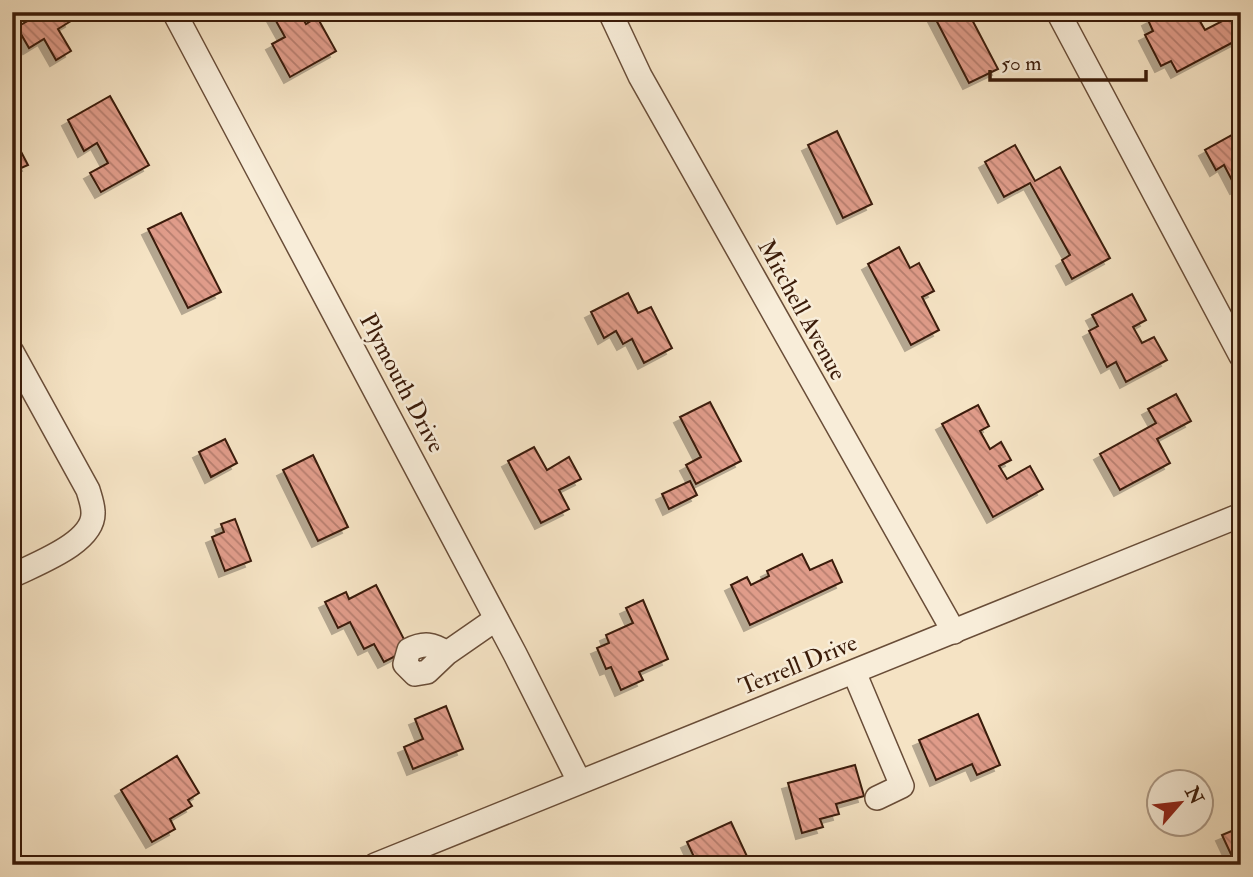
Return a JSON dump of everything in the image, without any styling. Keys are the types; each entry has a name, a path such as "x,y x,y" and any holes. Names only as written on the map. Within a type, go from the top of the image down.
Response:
{"street":[{"name":"Plymouth Drive","path":"174,12 579,780"},
{"name":"Mitchell Avenue","path":"610,12 640,76 954,632"},
{"path":"1058,12 1241,356"},
{"path":"12,352 88,490 94,514 88,530 74,544 12,576"},
{"name":"Terrell Drive","path":"375,865 579,780 1241,516"},
{"path":"447,653 496,619"},
{"path":"854,672 902,786 877,798"}],"building":[{"path":"28,12 66,12 71,21 58,29 71,51 56,60 44,39 29,48 17,27 31,19"},
{"path":"271,12 299,12 306,24 317,17 336,51 290,77 272,44 285,37"},
{"path":"968,12 998,69 969,83 933,14"},
{"path":"1163,12 1204,12 1197,16 1205,30 1230,17 1241,38 1177,72 1171,61 1161,66 1145,35 1153,31 1148,20"},
{"path":"110,96 149,165 101,192 90,173 108,163 97,143 84,151 68,120"},
{"path":"1241,130 1241,186 1236,188 1224,165 1216,170 1205,150"},
{"path":"837,131 872,204 843,218 808,145"},
{"path":"1015,145 1035,181 1060,167 1110,258 1072,279 1062,260 1070,255 1030,183 1004,197 985,162"},
{"path":"18,146 28,165 19,169 16,162 12,164 12,149"},
{"path":"181,213 221,292 188,308 148,229"},
{"path":"899,247 910,268 919,263 934,291 922,297 939,330 911,345 868,264"},
{"path":"628,293 638,313 651,307 672,348 644,363 632,339 623,344 616,331 604,338 591,312"},
{"path":"1132,294 1146,320 1133,327 1142,343 1154,337 1167,360 1126,382 1116,362 1107,367 1089,331 1098,326 1092,315"},
{"path":"1176,394 1191,421 1157,439 1170,463 1120,490 1100,454 1156,423 1148,409"},
{"path":"710,402 741,461 696,484 686,465 701,457 680,417"},
{"path":"978,405 989,426 980,431 990,449 1001,442 1011,460 999,466 1007,479 1030,466 1043,489 993,517 942,424"},
{"path":"225,439 237,463 211,477 199,452"},
{"path":"534,447 547,470 569,457 581,479 559,490 569,509 541,523 508,461"},
{"path":"313,455 348,527 318,541 283,470"},
{"path":"690,481 697,495 669,509 662,494"},
{"path":"235,519 251,561 225,571 212,537 224,532 221,524"},
{"path":"802,554 810,570 832,560 842,582 750,625 731,585 747,577 751,585 769,576 767,571"},
{"path":"376,585 409,649 384,662 374,644 364,649 350,622 338,628 325,602 346,592 349,599"},
{"path":"643,600 668,659 639,672 643,680 621,690 611,667 606,669 597,648 609,643 606,635 633,623 626,608"},
{"path":"446,706 463,749 413,769 404,747 423,739 415,719"},
{"path":"978,714 1000,765 977,775 972,764 936,780 919,740"},
{"path":"177,756 199,793 188,800 192,806 170,819 175,829 152,842 121,790"},
{"path":"855,765 864,796 836,804 839,814 820,819 823,827 802,833 788,783"},
{"path":"731,822 751,865 683,865 695,859 687,842"},
{"path":"1241,827 1241,863 1236,865 1222,835"}]}
